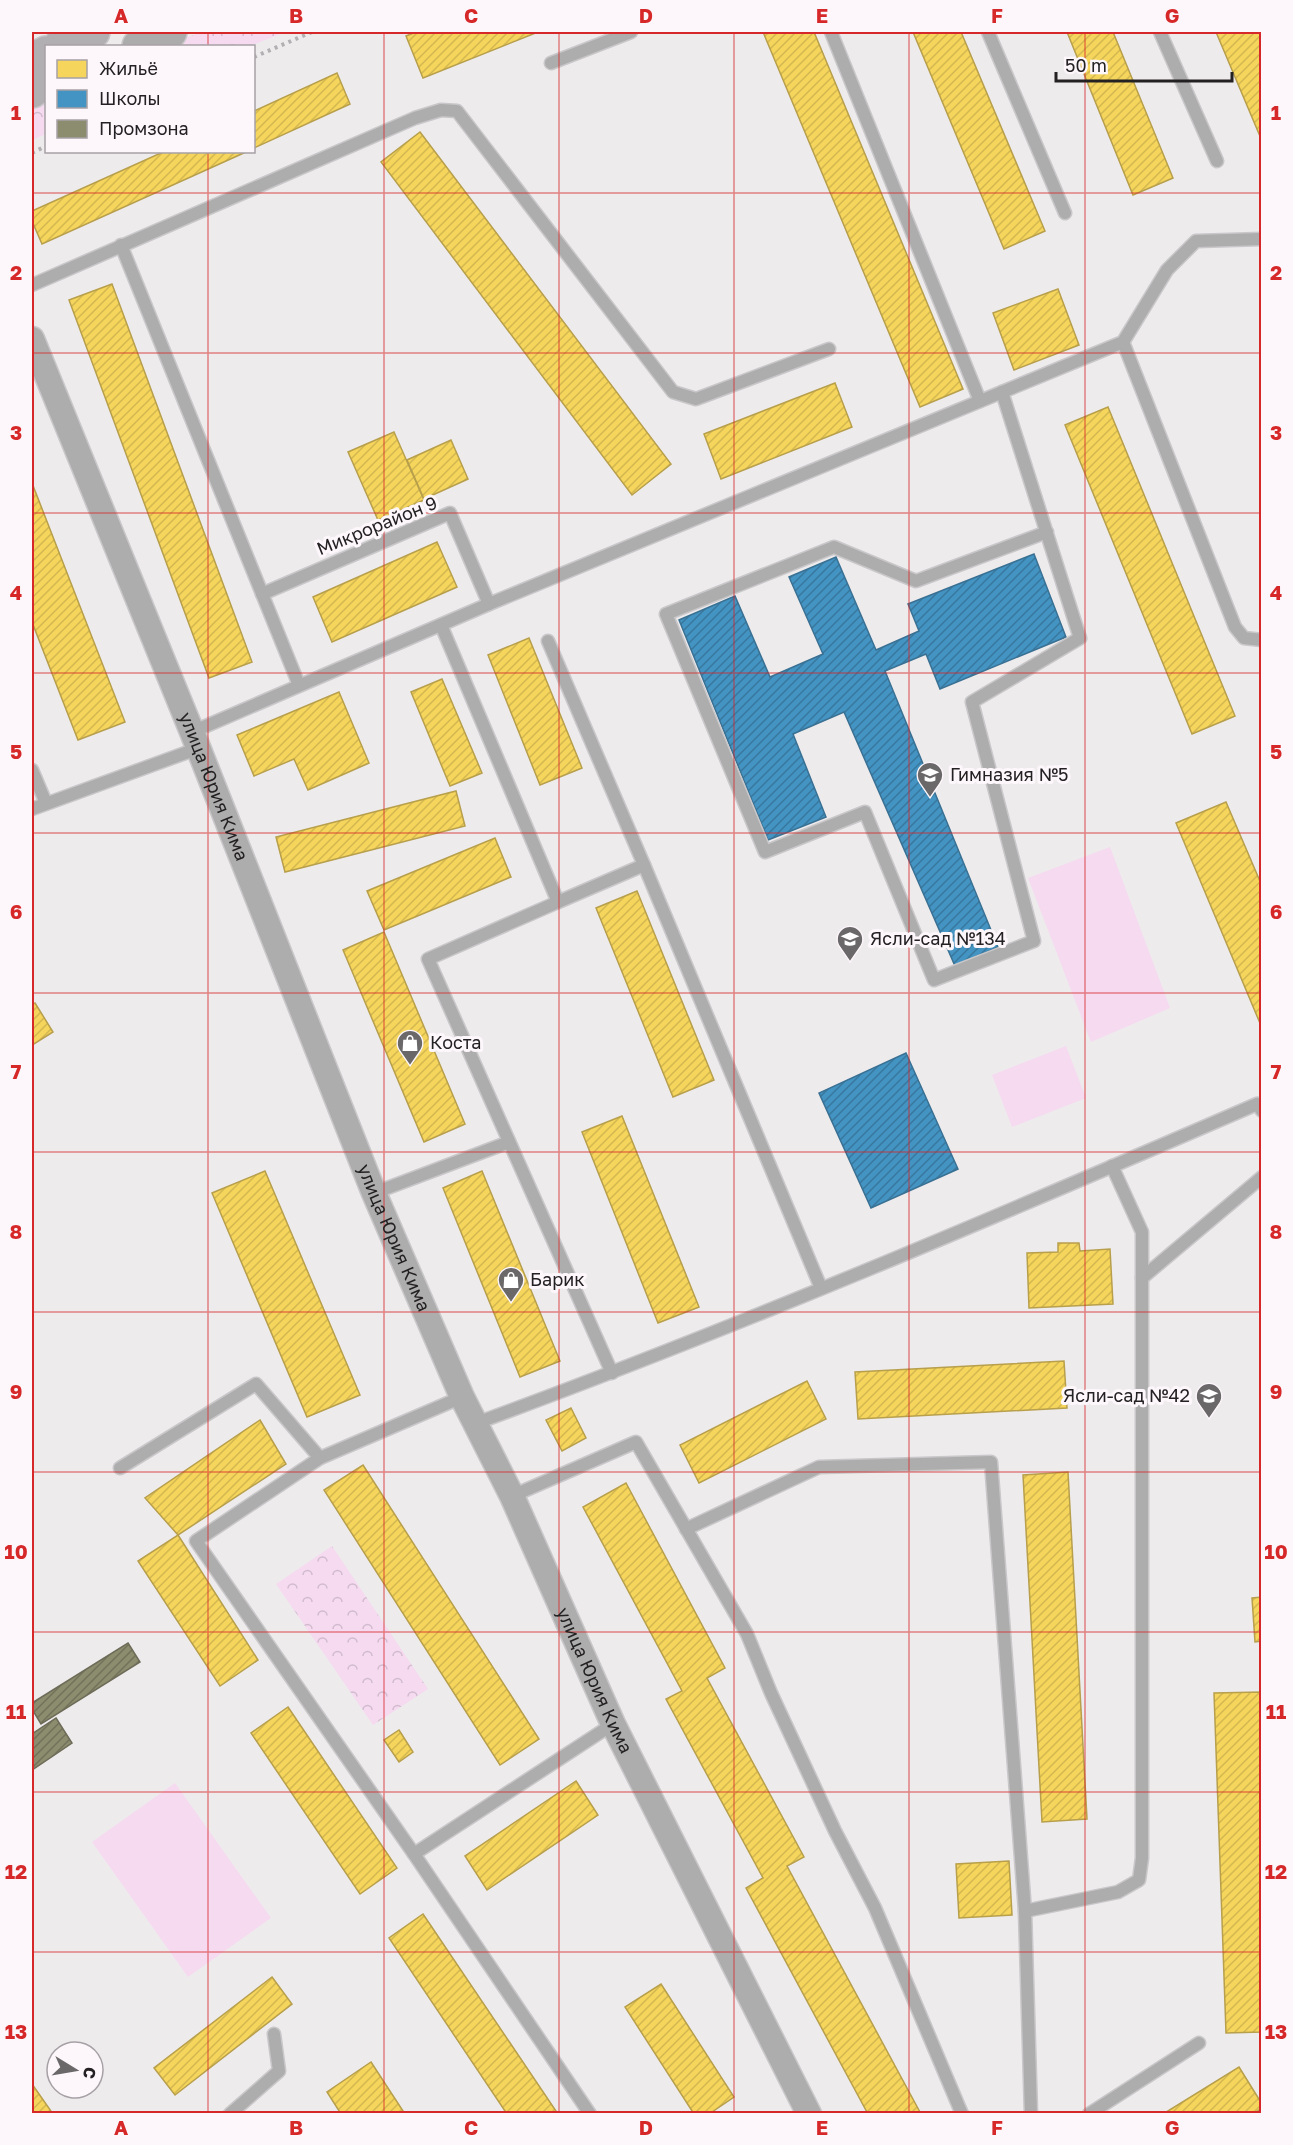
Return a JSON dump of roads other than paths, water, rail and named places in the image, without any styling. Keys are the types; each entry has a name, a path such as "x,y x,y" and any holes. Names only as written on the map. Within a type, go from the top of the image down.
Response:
{"main road":[{"path":"62,45 93,32"},
{"path":"93,45 112,32"},
{"path":"141,45 170,32"},
{"path":"32,91 45,81"}],"street":[{"name":"улица Юрия Кима","path":"32,339 195,740 374,1193 462,1397 512,1496 613,1724 803,2111"}],"lane":[{"path":"551,63 632,32"},
{"path":"831,32 980,401"},
{"path":"988,32 1065,213"},
{"path":"1160,32 1217,161"},
{"path":"32,285 415,118 441,110 457,111 673,392 696,399 829,349"},
{"path":"32,808 195,740 299,685 441,624 1123,342 1167,270 1196,241 1262,239"},
{"path":"120,245 299,685"},
{"path":"1123,342 1235,627 1244,638 1262,640"},
{"path":"1002,392 1047,532 1080,638 972,702 1034,941 934,980 866,812 765,852 666,614 834,547 916,581 1047,532"},
{"name":"Микрорайон 9","path":"262,594 450,513 489,604"},
{"path":"441,624 558,902"},
{"path":"548,640 821,1288"},
{"path":"32,770 46,803"},
{"path":"612,1373 428,959 644,865"},
{"path":"474,1424 612,1373 821,1288 1257,1104 1262,1111"},
{"path":"374,1193 510,1142"},
{"path":"1025,1911 1119,1892 1139,1880 1142,1858 1142,1232 1112,1166"},
{"path":"1142,1278 1262,1177"},
{"path":"120,1468 256,1384 320,1458"},
{"path":"462,1397 320,1458 196,1541 414,1854 590,2114"},
{"path":"512,1496 636,1442 747,1634 771,1693 835,1831 875,1908 962,2114"},
{"path":"687,1529 819,1467 991,1462 1025,1911 1031,2114"},
{"path":"414,1854 613,1724"},
{"path":"230,2114 279,2071 274,2034"},
{"path":"1089,2114 1199,2043"}],"place":[{"name":"Гимназия №5","path":"930,798"},
{"name":"Ясли-сад №134","path":"850,962"},
{"name":"Коста","path":"410,1066"},
{"name":"Барик","path":"511,1303"},
{"name":"Ясли-сад №42","path":"1209,1419"}]}
